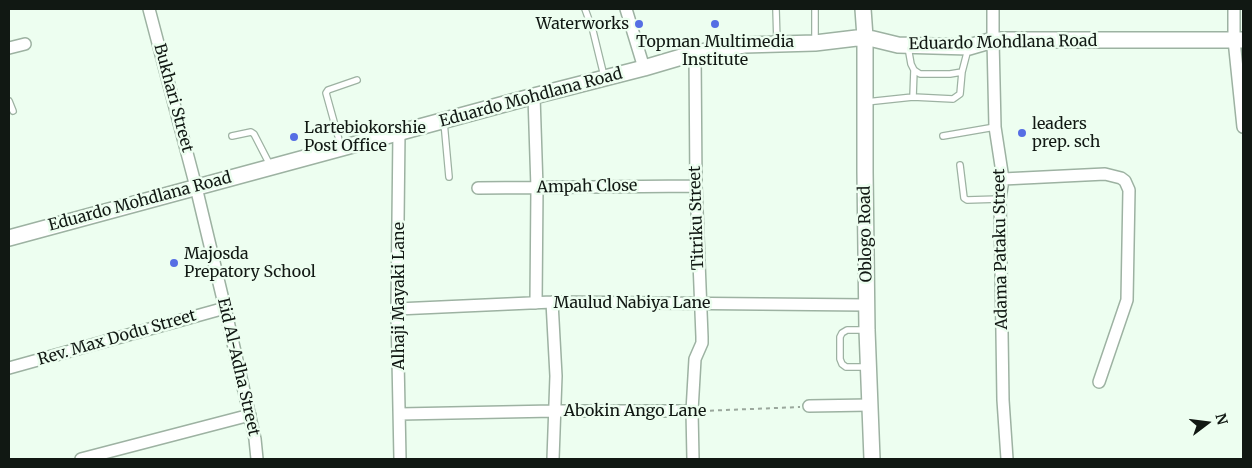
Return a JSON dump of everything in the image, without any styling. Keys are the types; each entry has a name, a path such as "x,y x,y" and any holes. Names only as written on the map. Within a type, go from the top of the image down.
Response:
{"main road":[{"name":"Oblogo Road","path":"863,9 866,37 866,305 872,459"},
{"name":"Eduardo Mohdlana Road","path":"9,238 695,53 744,45 815,43 866,37 898,45 969,47 992,40 1239,40"}],"street":[{"path":"626,9 644,68"},
{"name":"Adama Pataku Street","path":"993,9 992,40 995,127 1002,179 1000,199 1007,459"},
{"path":"1234,9 1239,40 1243,127"},
{"name":"Bukhari Street","path":"152,10 196,187"},
{"path":"9,48 25,44"},
{"name":"Titriku Street","path":"693,459 692,411 696,359 702,343 696,186 695,53"},
{"path":"534,96 537,188 536,303"},
{"name":"Alhaji Mayaki Lane","path":"399,132 397,309 400,459"},
{"path":"1002,179 1105,174 1121,178 1125,181 1129,190 1127,300 1099,382"},
{"name":"Ampah Close","path":"478,188 696,186"},
{"name":"Eid Al-Adha Street","path":"196,187 256,439 257,459"},
{"path":"552,302 556,376 552,459"},
{"name":"Maulud Nabiya Lane","path":"397,309 552,302 866,305"},
{"name":"Rev. Max Dodu Street","path":"9,368 225,308"},
{"path":"809,406 870,405"},
{"name":"Abokin Ango Lane","path":"400,414 692,411"},
{"path":"81,459 250,415"}],"lane":[{"path":"585,9 593,31 604,78"},
{"path":"776,9 777,43"},
{"path":"815,9 815,43"},
{"path":"908,45 914,70 913,97"},
{"path":"866,102 913,97 957,98 960,94 962,72 969,47"},
{"path":"914,70 920,74 962,72"},
{"path":"341,148 326,93 328,90 357,80"},
{"path":"9,101 13,111"},
{"path":"444,120 449,177"},
{"path":"943,136 995,127"},
{"path":"232,136 251,132 254,134 271,167"},
{"path":"960,165 964,198 967,200 1000,199"},
{"path":"867,330 847,330 842,333 840,337 840,359 846,367 868,367"}],"path":[{"name":"Abokin Ango Lane","path":"692,411 809,406"}],"place":[{"name":"Waterworks","path":"639,24"},
{"name":"Topman Multimedia Institute","path":"715,24"},
{"name":"leaders prep. sch","path":"1022,133"},
{"name":"Lartebiokorshie Post Office","path":"294,137"},
{"name":"Majosda Prepatory School","path":"174,263"}]}
